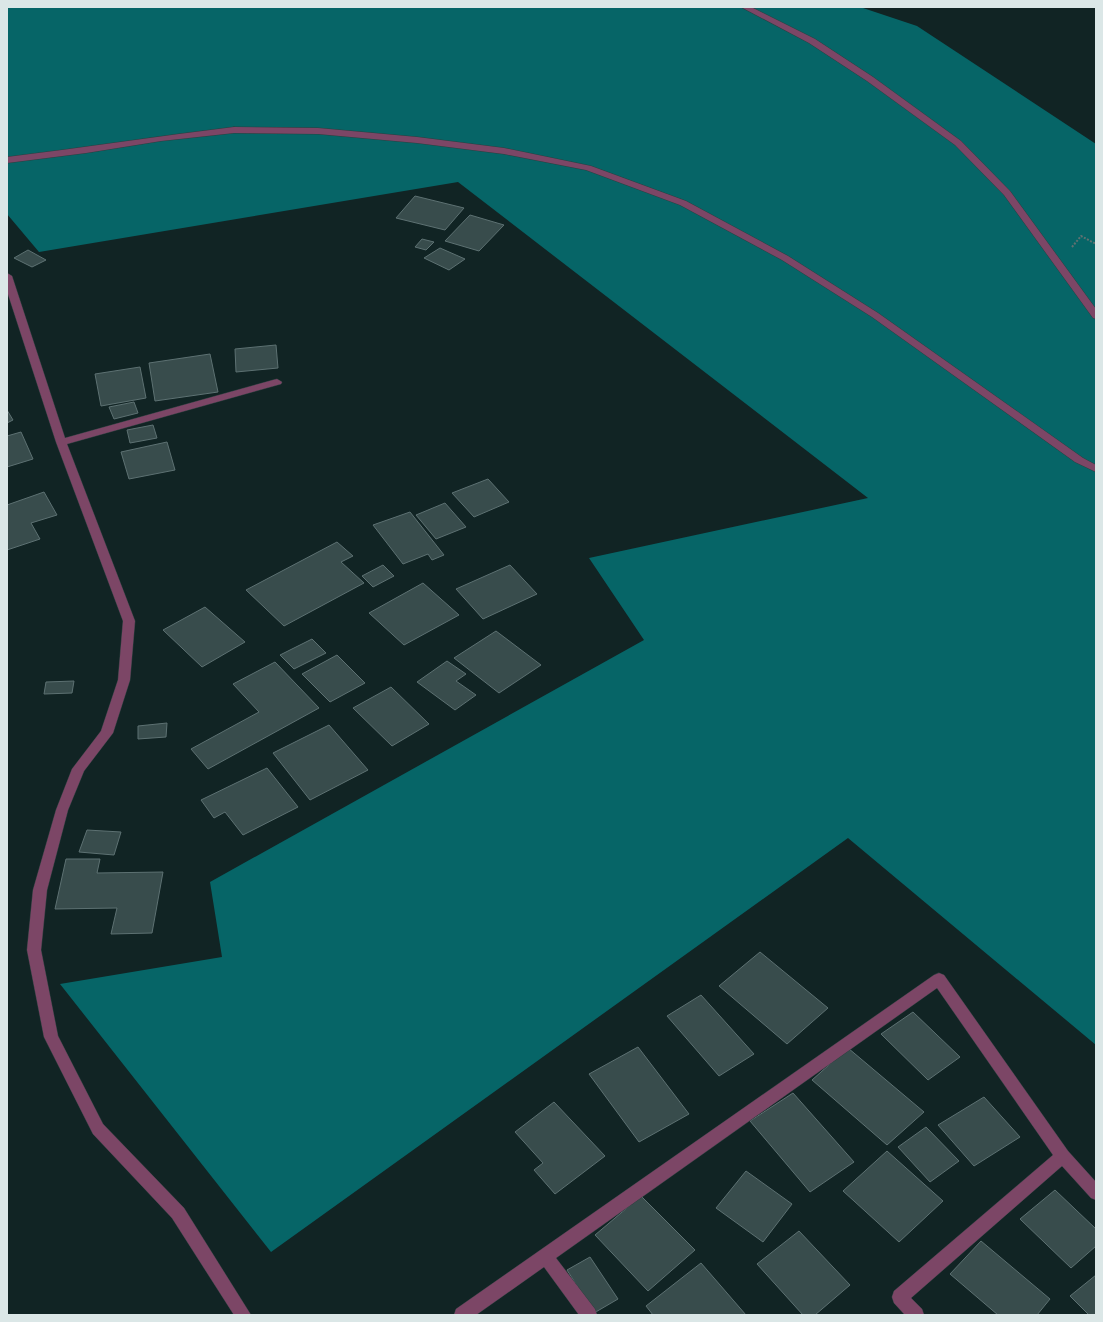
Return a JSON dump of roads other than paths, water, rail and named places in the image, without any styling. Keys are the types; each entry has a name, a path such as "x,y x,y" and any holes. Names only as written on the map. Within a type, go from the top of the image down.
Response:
{"street":[{"path":"745,7 812,41 870,79 958,143 1007,193 1096,316"},
{"path":"7,160 86,150 161,138 234,130 318,132 417,140 504,151 588,168 683,203 785,258 875,315 1079,460 1096,469"},
{"path":"7,276 61,442 129,621 124,680 107,733 78,769 62,810 40,890 34,950 51,1037 98,1129 178,1213 243,1315"},
{"path":"61,442 277,382"},
{"path":"462,1315 940,979 1063,1156 1096,1193"},
{"path":"916,1315 900,1297 1063,1156"},
{"path":"545,1256 589,1315"}]}
